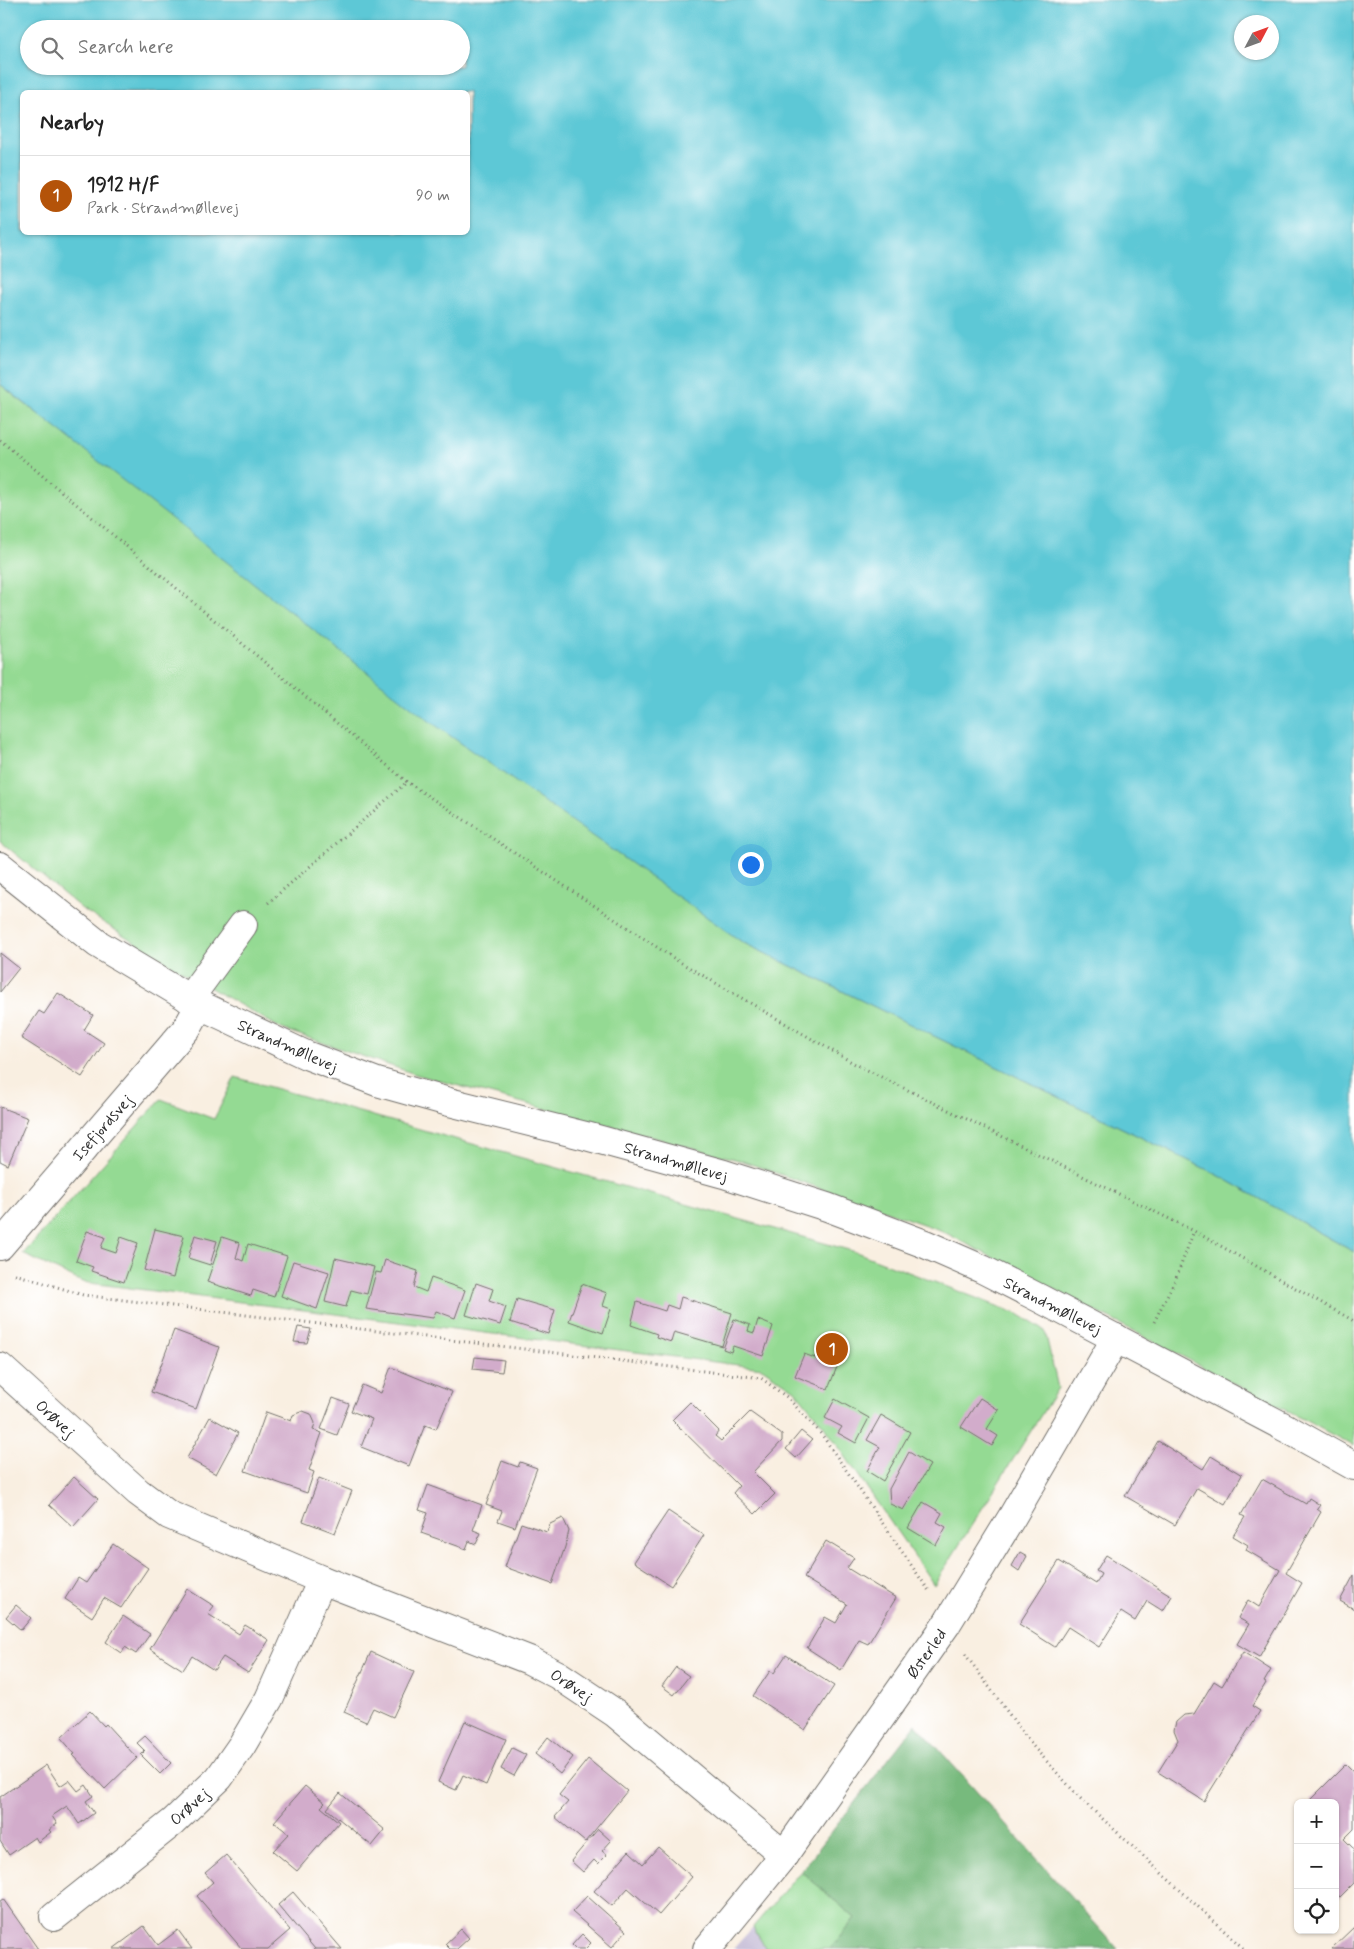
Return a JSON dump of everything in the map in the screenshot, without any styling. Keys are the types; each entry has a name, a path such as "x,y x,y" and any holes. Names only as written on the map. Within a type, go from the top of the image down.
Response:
{"street":[{"name":"Strandmøllevej","path":"0,866 98,944 194,1002 306,1055 377,1082 724,1174 827,1207 925,1244 982,1269 1128,1344 1354,1466"},
{"name":"Isefjordsvej","path":"0,1246 187,1028 194,1002 242,925"},
{"name":"Østerled","path":"707,1949 784,1855 946,1625 1012,1517 1128,1344"},
{"name":"Orøvej","path":"0,1367 138,1492 169,1515 322,1580 548,1669 615,1714 784,1855"},
{"name":"Orøvej","path":"54,1917 173,1822 219,1778 242,1745 269,1699 322,1580"}],"path":[{"path":"0,440 407,782 678,961 856,1064 1194,1231 1354,1321"},
{"path":"242,925 407,782"},
{"path":"1128,1344 1176,1278 1194,1231"},
{"path":"21,1275 83,1294 761,1378 788,1398 822,1435 928,1590"},
{"path":"963,1652 1031,1744 1081,1799 1244,1949"}],"shaded area":[{"path":"753,1927 766,1949 733,1949"}],"green space":[{"path":"0,384 742,942 1218,1175 1354,1252 1354,1446 940,1230 742,1161 418,1075 282,1029 179,970 82,909 0,841"},
{"path":"235,1077 856,1252 1018,1314 1045,1331 1058,1388 934,1585 825,1427 795,1390 762,1368 82,1282 23,1254 161,1099 214,1119"},
{"path":"916,1724 1118,1949 830,1949 855,1918 801,1871"},
{"path":"801,1871 855,1918 830,1949 766,1949 753,1927"}],"water":[{"path":"0,0 1354,0 1354,1252 1218,1175 742,942 428,720 0,384"}],"building":[{"path":"0,953 19,968 0,992"},
{"path":"58,993 93,1015 84,1030 104,1043 82,1077 21,1038 39,1011 44,1014"},
{"path":"0,1107 28,1118 8,1165 0,1161"},
{"path":"155,1229 184,1236 173,1278 144,1270"},
{"path":"87,1231 105,1237 101,1248 116,1253 121,1237 138,1243 124,1282 91,1271 93,1267 76,1261"},
{"path":"195,1235 217,1241 210,1265 188,1258"},
{"path":"222,1237 240,1243 236,1258 243,1261 248,1244 287,1256 274,1297 253,1290 251,1296 207,1282"},
{"path":"335,1258 374,1267 367,1294 351,1290 346,1307 325,1302"},
{"path":"385,1260 418,1271 414,1287 426,1292 431,1278 465,1290 455,1318 436,1311 433,1318 366,1309 376,1272 381,1273"},
{"path":"293,1261 329,1272 317,1309 281,1296"},
{"path":"476,1283 493,1289 489,1301 506,1307 500,1325 466,1315"},
{"path":"582,1284 607,1293 603,1306 611,1309 603,1333 569,1321"},
{"path":"681,1297 732,1313 722,1346 674,1332 671,1342 656,1337 657,1334 631,1325 637,1302 665,1311 667,1305 678,1309"},
{"path":"517,1299 555,1310 548,1334 510,1322"},
{"path":"734,1319 750,1325 748,1331 754,1333 758,1320 773,1326 763,1356 733,1346 731,1352 723,1349"},
{"path":"298,1327 311,1329 307,1343 294,1342"},
{"path":"174,1330 219,1347 196,1409 151,1392"},
{"path":"817,1351 834,1358 832,1365 837,1367 828,1389 795,1376 804,1354 815,1358"},
{"path":"475,1357 504,1360 502,1372 473,1369"},
{"path":"391,1367 452,1392 436,1429 425,1425 409,1466 361,1447 372,1419 351,1411 362,1385 381,1393"},
{"path":"333,1398 349,1404 337,1435 321,1429"},
{"path":"980,1398 999,1410 987,1429 998,1436 992,1446 961,1427"},
{"path":"835,1399 869,1418 856,1443 838,1433 842,1427 825,1418"},
{"path":"690,1402 719,1431 715,1436 721,1441 750,1412 782,1435 782,1441 753,1472 775,1494 755,1514 733,1493 739,1486 672,1420"},
{"path":"303,1411 311,1414 315,1423 313,1430 322,1433 309,1470 314,1472 307,1493 245,1471 266,1412 291,1421 293,1415"},
{"path":"881,1415 910,1432 883,1481 867,1471 880,1447 867,1440"},
{"path":"210,1417 238,1433 216,1474 187,1458"},
{"path":"801,1431 812,1440 796,1458 786,1449"},
{"path":"1158,1441 1203,1469 1211,1456 1242,1475 1225,1504 1197,1488 1175,1525 1125,1496"},
{"path":"909,1452 930,1465 903,1510 890,1504 889,1489"},
{"path":"502,1461 518,1467 520,1462 537,1468 515,1527 498,1521 502,1511 486,1505"},
{"path":"74,1477 98,1499 73,1527 49,1505"},
{"path":"319,1478 352,1491 335,1533 303,1521"},
{"path":"1262,1479 1306,1504 1309,1498 1320,1505 1317,1509 1321,1512 1286,1573 1302,1583 1259,1657 1237,1644 1249,1624 1238,1618 1248,1600 1259,1607 1280,1570 1246,1550 1248,1545 1233,1536 1245,1517 1241,1515"},
{"path":"428,1485 482,1505 473,1530 481,1533 476,1544 469,1541 466,1549 421,1533 428,1513 419,1510"},
{"path":"923,1502 942,1513 937,1522 946,1527 936,1545 908,1528"},
{"path":"668,1511 704,1535 671,1586 634,1562"},
{"path":"563,1518 569,1531 552,1584 505,1567 521,1523 547,1532 550,1524"},
{"path":"826,1541 854,1558 847,1568 896,1598 868,1644 859,1640 841,1670 807,1648 825,1617 836,1623 847,1604 804,1578"},
{"path":"113,1544 148,1568 121,1608 104,1598 92,1617 65,1599 78,1578 86,1583"},
{"path":"1020,1552 1027,1556 1019,1571 1012,1566"},
{"path":"1106,1555 1172,1596 1163,1611 1147,1601 1135,1621 1121,1612 1099,1647 1068,1627 1055,1647 1019,1624 1059,1561 1096,1584 1101,1574 1096,1571"},
{"path":"1354,1575 1354,1609 1340,1601"},
{"path":"187,1589 214,1606 208,1614 239,1634 245,1625 269,1640 248,1673 223,1657 214,1670 192,1656 183,1670 150,1649"},
{"path":"16,1605 31,1618 21,1630 6,1617"},
{"path":"123,1616 150,1634 136,1654 125,1647 122,1653 106,1642"},
{"path":"371,1652 414,1672 393,1717 373,1708 366,1722 344,1712"},
{"path":"1243,1652 1271,1670 1264,1682 1266,1683 1252,1706 1260,1711 1204,1801 1158,1772 1178,1740 1174,1730 1176,1722 1184,1715 1194,1714 1214,1681 1222,1686"},
{"path":"786,1655 834,1686 805,1730 753,1696 770,1671 774,1673"},
{"path":"676,1667 689,1676 674,1695 662,1686"},
{"path":"90,1711 104,1726 106,1724 137,1758 105,1789 73,1755 75,1754 61,1738"},
{"path":"465,1721 506,1739 486,1785 463,1775 456,1790 438,1782"},
{"path":"145,1736 171,1763 160,1774 141,1755 145,1751 137,1743"},
{"path":"548,1737 573,1757 560,1774 535,1754"},
{"path":"512,1748 526,1755 514,1776 501,1769"},
{"path":"588,1759 627,1791 585,1842 555,1817 568,1802 559,1795"},
{"path":"1346,1764 1354,1772 1354,1829 1344,1839 1354,1849 1354,1883 1340,1897 1339,1799 1311,1799"},
{"path":"46,1765 60,1786 69,1780 78,1791 86,1785 93,1796 86,1801 94,1813 79,1824 67,1806 52,1816 57,1824 49,1830 51,1832 38,1842 35,1837 9,1855 0,1841 0,1797"},
{"path":"305,1786 325,1803 321,1807 339,1822 297,1871 273,1851 289,1834 274,1822"},
{"path":"340,1793 385,1830 372,1846 327,1809"},
{"path":"598,1829 611,1841 602,1851 607,1855 598,1864 594,1860 583,1872 571,1861"},
{"path":"658,1847 692,1877 659,1915 628,1888 612,1906 594,1891 629,1851 643,1864"},
{"path":"226,1855 290,1930 268,1949 242,1949 197,1896 213,1882 205,1873"},
{"path":"293,1892 342,1949 315,1949 278,1905"},
{"path":"587,1896 626,1931 612,1947 572,1912"},
{"path":"3,1899 38,1949 0,1949 0,1901"},
{"path":"144,1926 158,1945 178,1930 192,1949 113,1949"},
{"path":"1354,1927 1354,1949 1331,1949"},
{"path":"461,1929 469,1938 457,1949 450,1949 445,1944"},
{"path":"582,1934 591,1943 585,1949 576,1949 572,1945"}],"place":[{"name":"1912 H/F","path":"832,1349"}]}
